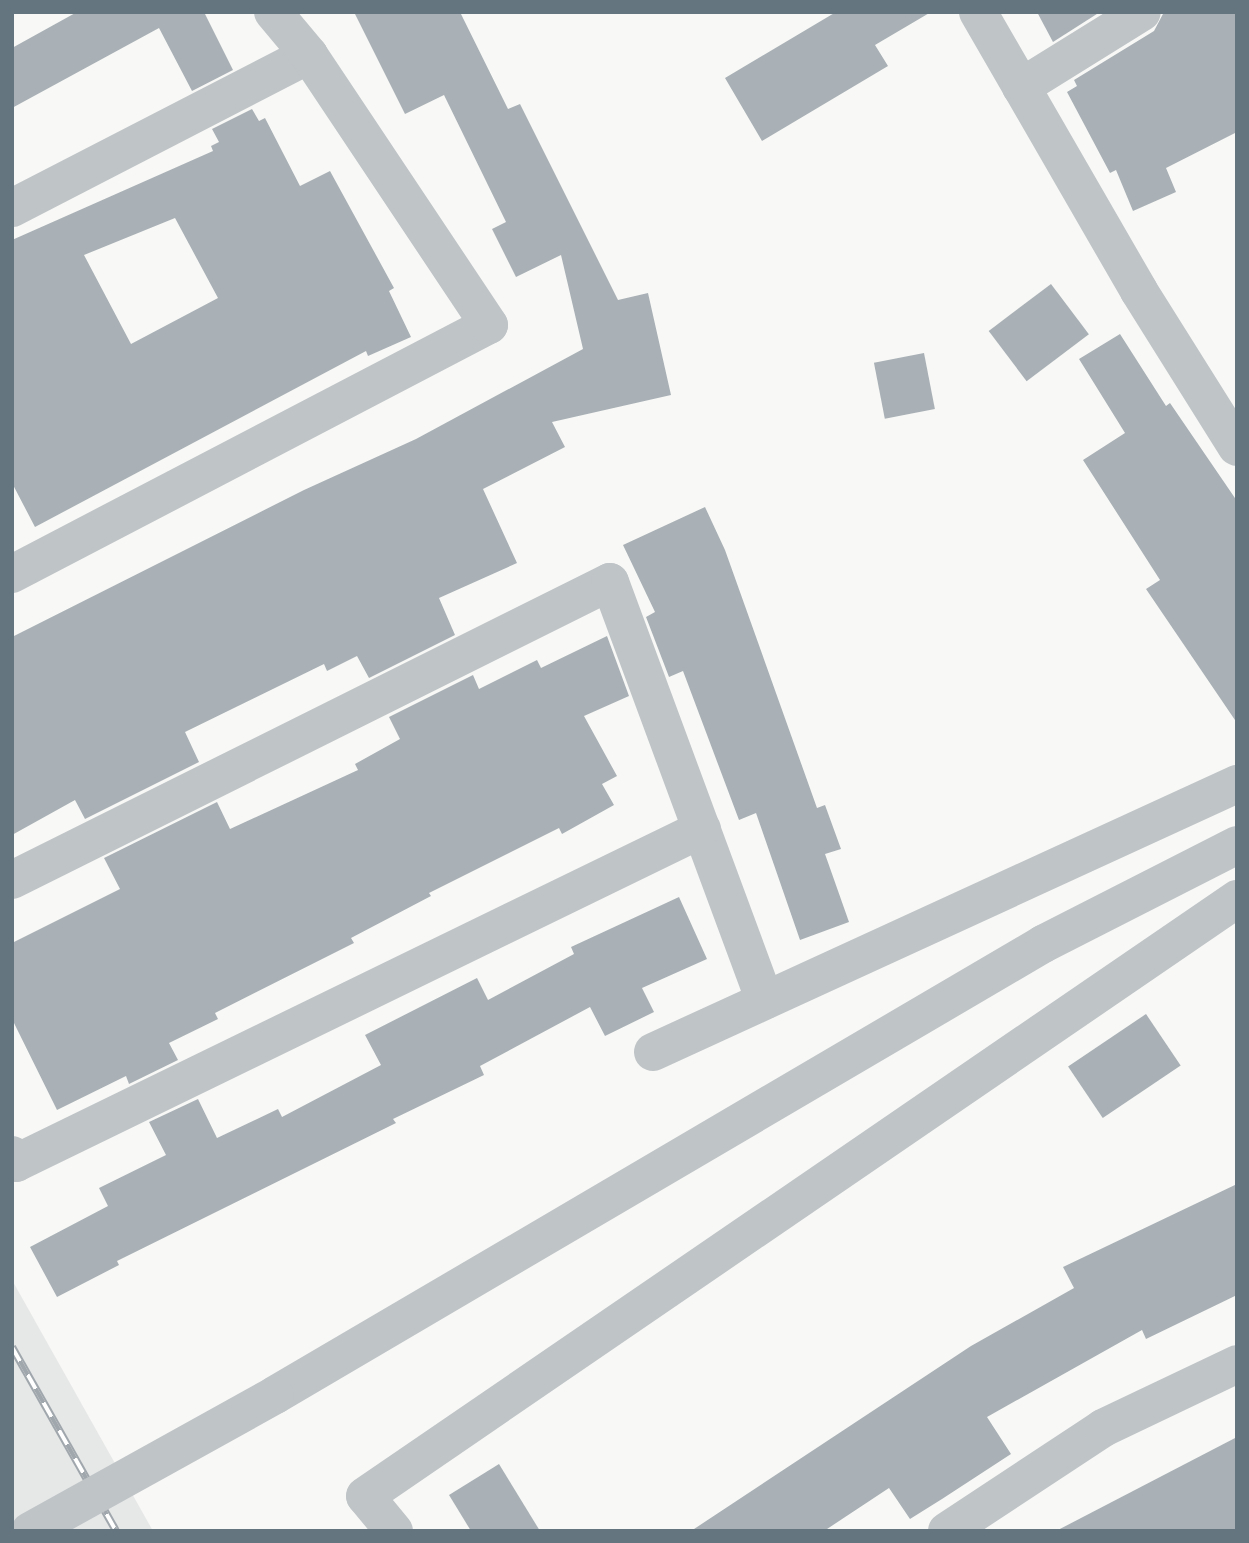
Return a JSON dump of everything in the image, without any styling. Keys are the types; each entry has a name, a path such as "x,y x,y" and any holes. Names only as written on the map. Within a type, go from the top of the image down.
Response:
{"street":[{"path":"12,574 489,325 309,55 273,12"},
{"path":"978,12 1139,291 1237,447"},
{"path":"1021,87 1142,12"},
{"path":"12,208 309,55"},
{"path":"12,880 610,582 765,1000"},
{"path":"653,1052 1237,784"},
{"path":"12,1155 16,1163 702,830"},
{"path":"30,1531 275,1395 1043,943 1237,845"},
{"path":"394,1531 365,1496 1237,899"},
{"path":"947,1531 1103,1428 1237,1364"}],"shaded area":[{"path":"12,1280 153,1531 12,1531"}],"building":[{"path":"77,12 204,12 233,70 192,91 159,28 12,108 12,48"},
{"path":"354,12 460,12 508,109 520,104 618,300 648,293 671,395 552,422 565,447 483,489 517,563 439,598 455,635 369,678 357,656 327,671 324,664 185,732 199,762 85,819 75,800 12,835 12,637 304,490 416,439 583,349 561,255 516,277 492,229 506,222 444,95 405,114"},
{"path":"836,12 931,12 875,45 888,66 762,141 725,78"},
{"path":"1037,12 1100,12 1053,42"},
{"path":"1164,12 1237,12 1237,132 1166,168 1176,192 1133,211 1116,170 1110,173 1067,92 1077,86 1074,80 1154,31"},
{"path":"252,109 259,121 265,118 300,186 330,171 394,288 389,291 411,337 368,356 366,351 35,527 12,483 12,240 213,151 211,146 219,142 212,129","holes":["175,218 218,298 131,344 84,255"]},
{"path":"1051,284 1089,334 1027,381 989,331"},
{"path":"1120,334 1166,406 1170,403 1237,501 1237,723 1146,589 1160,580 1083,460 1125,433 1079,359"},
{"path":"924,353 935,409 885,419 874,363"},
{"path":"705,507 725,550 817,808 825,805 841,849 825,854 849,922 800,940 756,813 739,820 683,671 669,677 646,617 655,612 623,545"},
{"path":"607,636 629,696 584,716 617,776 602,784 614,805 562,834 559,828 429,893 431,896 351,938 354,943 215,1013 218,1019 169,1043 178,1060 129,1084 126,1076 57,1110 12,1019 12,943 120,889 104,858 217,802 230,829 358,770 355,764 400,739 389,717 473,675 479,689 537,660 541,668"},
{"path":"679,897 707,959 642,988 654,1012 605,1036 590,1007 480,1066 484,1075 393,1119 396,1123 117,1261 119,1265 57,1297 30,1247 108,1206 99,1188 166,1155 149,1122 198,1099 217,1138 278,1109 282,1117 381,1065 365,1035 477,978 488,1000 574,954 571,947"},
{"path":"1146,1014 1181,1065 1103,1118 1068,1067"},
{"path":"1237,1184 1237,1295 1146,1339 1142,1330 987,1417 1011,1454 942,1499 910,1519 889,1488 824,1531 691,1531 971,1346 1074,1288 1063,1267"},
{"path":"1237,1437 1237,1531 1056,1531"},
{"path":"499,1464 540,1531 471,1531 449,1495"}],"railway":[{"path":"12,1347 116,1531"}]}
